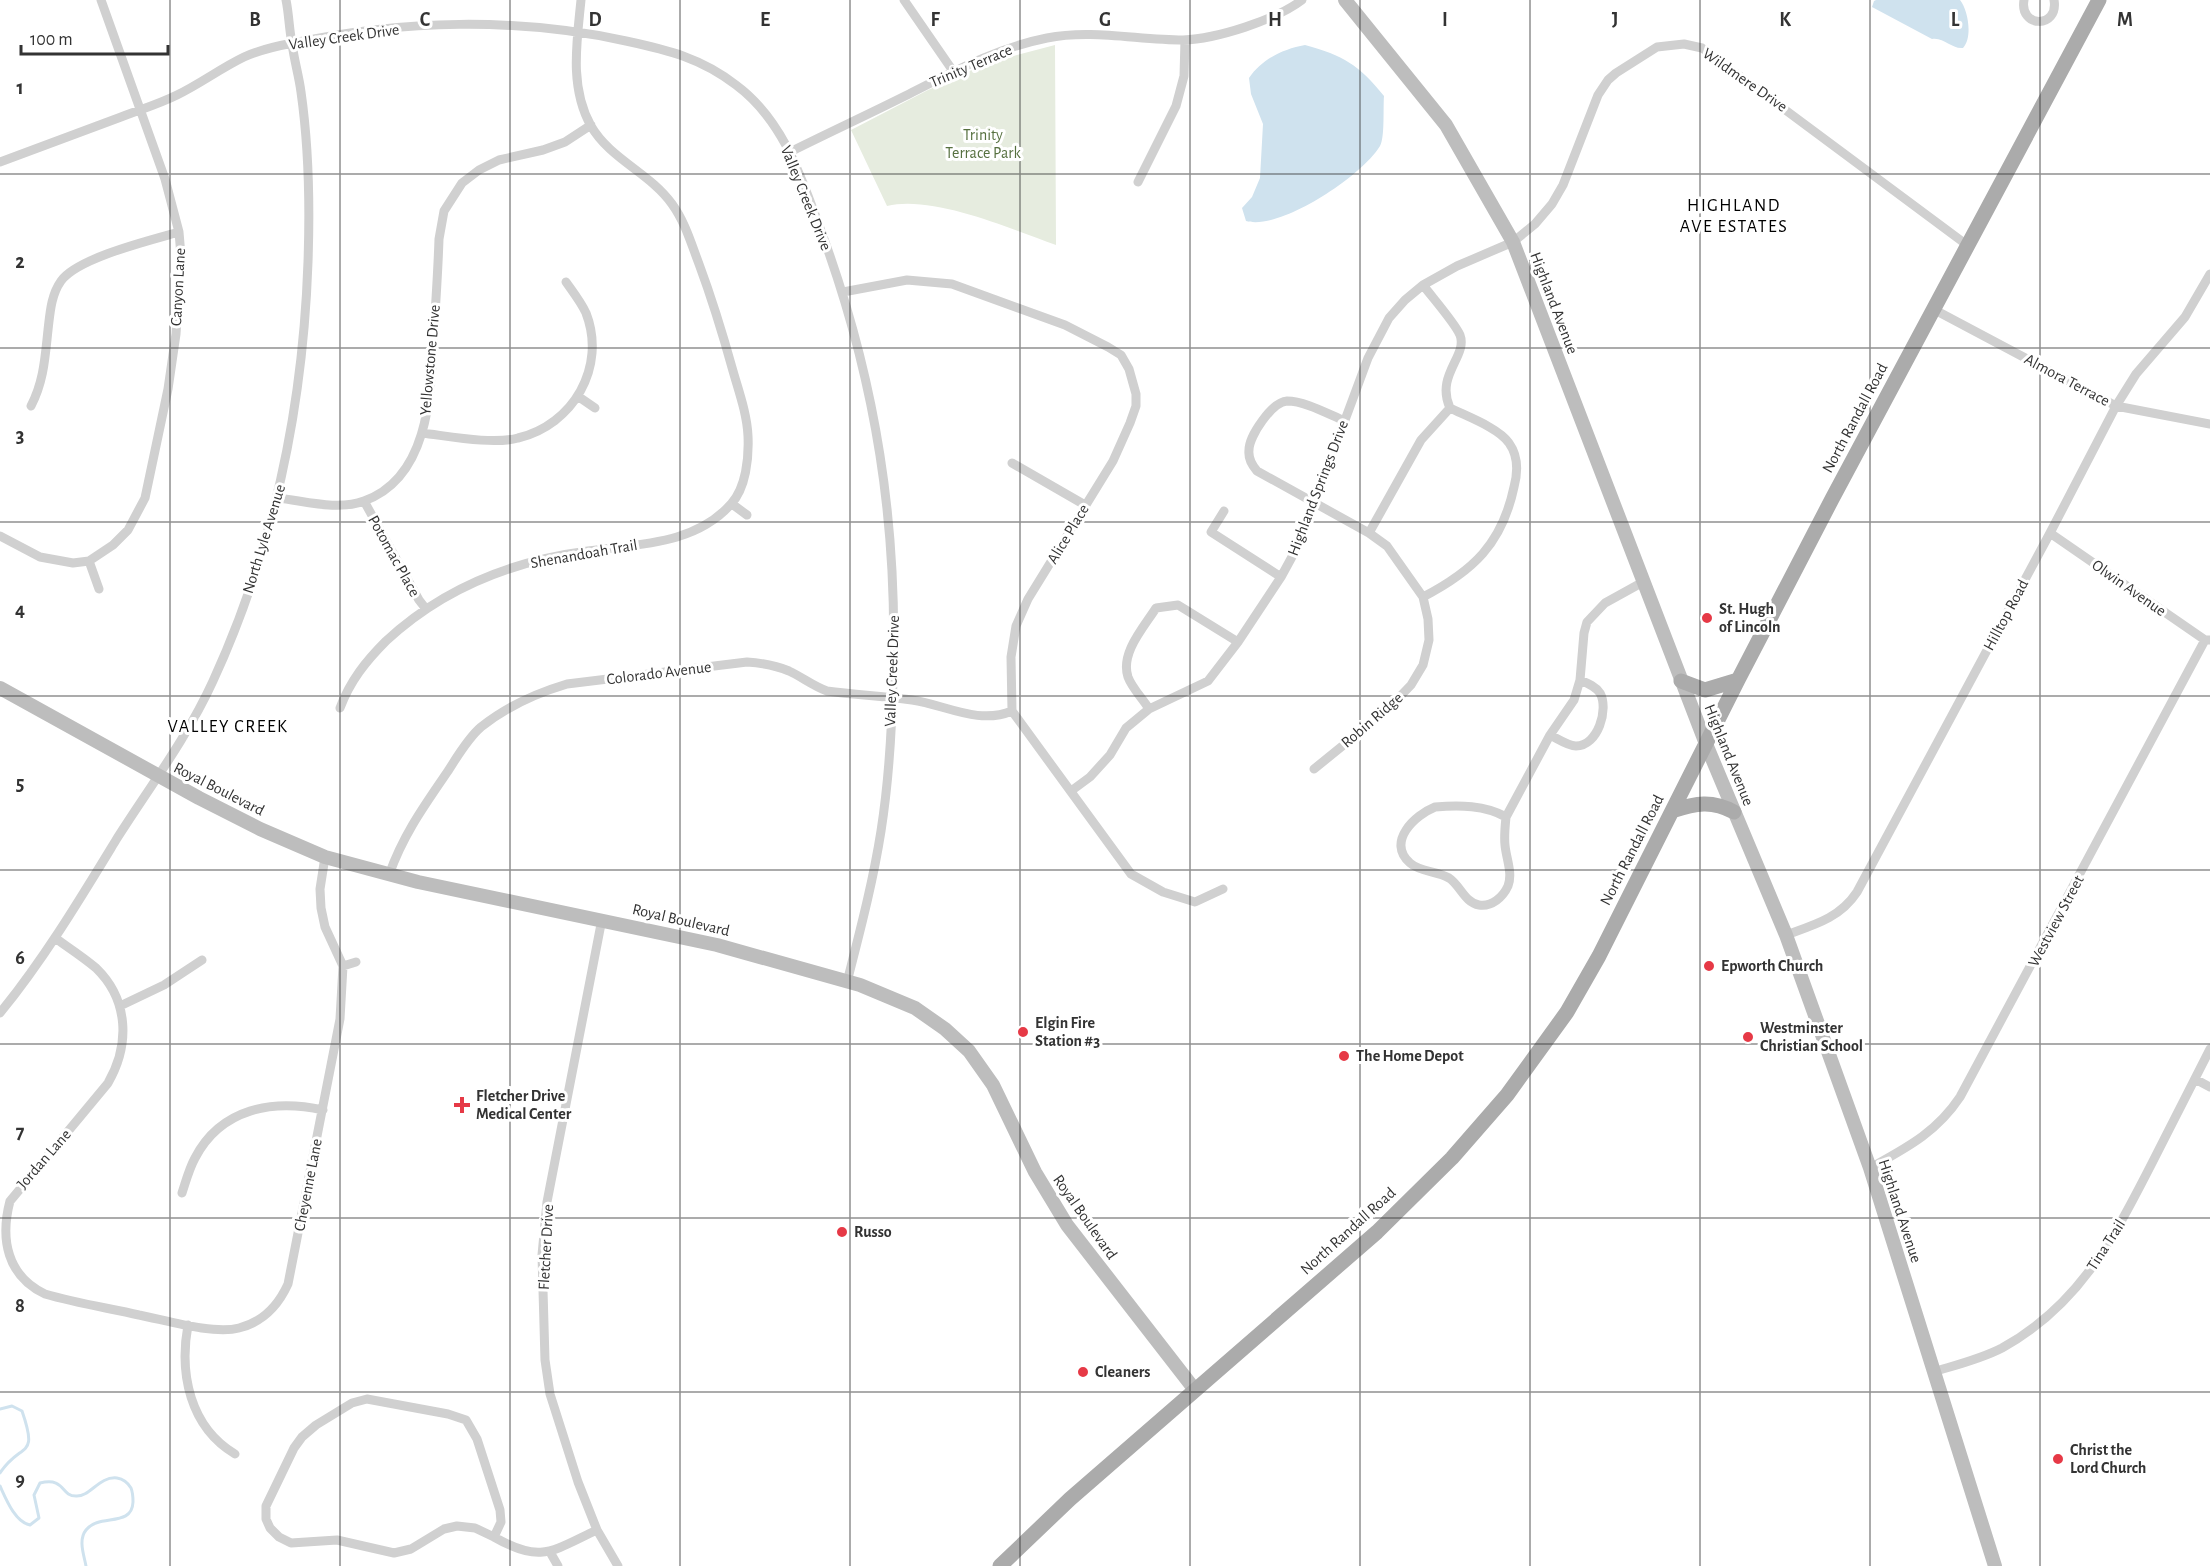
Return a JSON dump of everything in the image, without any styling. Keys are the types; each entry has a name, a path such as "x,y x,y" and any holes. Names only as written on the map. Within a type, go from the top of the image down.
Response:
{"main road":[{"name":"Highland Avenue","path":"1345,0 1446,125 1513,242 1681,681 1785,934 1870,1168 1995,1566"},
{"name":"North Randall Road","path":"999,1566 1070,1500 1377,1232 1452,1158 1507,1095 1568,1012 1599,956 1738,680 2099,0"},
{"path":"1681,681 1705,690 1738,680"},
{"name":"Royal Boulevard","path":"0,688 159,777 260,829 325,857 389,875 717,945 883,993 915,1008 945,1029 969,1051 993,1085 1035,1172 1067,1225 1195,1390"},
{"path":"1672,811 1691,804 1719,804 1734,812"}],"street":[{"name":"Canyon Lane","path":"90,561 102,554 128,530 145,498 166,400 176,334 181,256 179,232 171,196 101,0"},
{"name":"North Lyle Avenue","path":"0,1013 55,938 159,777 196,715 236,627 258,567 278,498 293,427 301,364 310,225 308,163 301,93 286,0"},
{"path":"581,0 575,62 578,83 591,125 624,161 660,190 680,217 724,341 748,435 746,466 732,504 747,515"},
{"path":"904,0 953,71"},
{"name":"Trinity Terrace","path":"790,152 953,71 1005,49 1047,38 1098,35 1185,40 1251,25 1293,7 1302,0"},
{"path":"2024,0 2024,11 2032,20 2037,21 2046,20 2061,0"},
{"path":"2054,0 2054,12"},
{"name":"Valley Creek Drive","path":"0,162 177,95 249,55 292,43 381,28 472,25 578,31 686,55 714,69 764,109 790,152 843,292 881,453 890,519 895,621 893,698 881,829 870,892 847,982"},
{"path":"1138,182 1176,106 1184,76 1185,40"},
{"name":"Wildmere Drive","path":"1513,242 1529,231 1558,194 1598,95 1608,80 1649,51 1663,46 1684,44 1702,48 1718,59 1968,245"},
{"name":"Yellowstone Drive","path":"278,498 324,504 364,501 386,488 404,470 415,453 428,409 439,239 444,212 462,183 479,170 499,160 543,150 565,141 591,125"},
{"path":"31,406 43,374 51,308 59,283 65,275 76,267 109,254 179,232"},
{"name":"Highland Springs Drive","path":"1071,790 1090,777 1110,755 1126,728 1149,709 1208,681 1238,642 1281,578 1299,544 1377,339 1389,318 1423,285 1457,266 1513,242"},
{"name":"Hilltop Road","path":"1785,934 1830,918 1849,903 1857,892 2116,406 2136,374 2186,317 2210,274"},
{"name":"Alice Place","path":"843,292 908,280 952,284 1065,326 1121,355 1135,383 1136,406 1121,446 1028,599 1016,626 1011,657 1012,711"},
{"path":"422,433 502,440 518,438 552,422 570,408 579,397 586,382 592,348 585,312 566,282"},
{"path":"1423,285 1460,337 1460,348 1444,388 1450,408 1497,432 1509,441 1516,455 1518,470 1504,523 1496,538 1482,555 1462,573 1423,597"},
{"name":"Almora Terrace","path":"1933,309 2116,406 2210,424"},
{"path":"579,397 595,408"},
{"name":"Robin Ridge","path":"1314,769 1388,709 1411,685 1423,665 1429,640 1428,619 1423,597 1387,546 1369,533 1257,471 1250,462 1250,443 1270,409 1284,401 1295,402 1345,421"},
{"path":"1369,533 1421,440 1450,408"},
{"path":"1012,463 1085,505"},
{"name":"Potomac Place","path":"364,501 426,609"},
{"name":"Shenandoah Trail","path":"340,708 354,676 374,653 399,630 444,596 471,583 541,559 678,538 705,524 732,504"},
{"path":"1224,511 1211,532 1281,578"},
{"name":"Olwin Avenue","path":"2050,533 2208,640"},
{"path":"0,536 40,557 73,563 90,561 99,589"},
{"path":"1506,817 1474,807 1436,807 1416,818 1405,831 1402,836 1403,850 1412,865 1441,874 1456,883 1474,903 1488,905 1502,895 1510,878 1505,848 1506,817 1550,735 1571,707 1580,680 1584,633 1590,618 1605,603 1643,582"},
{"path":"1149,709 1128,677 1127,663 1134,643 1156,608 1178,605 1238,642"},
{"name":"Westview Street","path":"1870,1168 1928,1133 1945,1118 1960,1097 2208,640"},
{"name":"Colorado Avenue","path":"389,875 404,837 458,756 480,728 541,692 567,684 747,662 769,664 827,691 934,704 979,716 999,716 1012,711"},
{"path":"1550,735 1569,745 1576,746 1586,744 1593,736 1603,715 1604,703 1599,692 1580,680"},
{"path":"1012,711 1131,874 1163,892 1195,902 1223,889"},
{"name":"Cheyenne Lane","path":"188,1325 220,1329 239,1328 254,1323 269,1313 283,1295 292,1270 340,1019 343,966 325,927 321,908 320,889 325,857"},
{"name":"Fletcher Drive","path":"602,919 547,1202 542,1255 545,1360 550,1394 578,1482 597,1530 618,1566"},
{"name":"Jordan Lane","path":"55,938 86,960 104,977 120,1006 124,1029 123,1045 115,1071 100,1094 13,1195 3,1220 1,1239 4,1248 21,1277 37,1290 56,1297 188,1325"},
{"path":"120,1006 164,984 202,960"},
{"path":"343,966 356,962"},
{"name":"Tina Trail","path":"1933,1372 1984,1356 2004,1347 2040,1323 2068,1297 2098,1261 2118,1229 2210,1049"},
{"path":"2195,1079 2210,1087"},
{"path":"182,1192 190,1167 199,1151 218,1129 239,1115 261,1107 278,1105 296,1105 323,1110"},
{"path":"188,1325 183,1356 186,1383 192,1402 218,1442 236,1454"},
{"path":"494,1537 501,1522 500,1510 477,1439 469,1424 448,1414 371,1399 352,1403 306,1433 294,1448 266,1506 266,1519 270,1528 279,1537 291,1543 337,1540 394,1553 411,1549 444,1529 457,1526 475,1528 520,1550 530,1553 550,1552 597,1530"},
{"path":"550,1552 558,1566"}],"green space":[{"name":"Trinity Terrace Park","path":"1055,45 1056,245 949,209 927,205 887,206 851,130 928,90 987,63"}],"water":[{"path":"1876,0 1960,0 1965,10 1969,31 1966,43 1963,48 1959,48 1932,39 1872,7"},
{"path":"1305,45 1330,53 1349,63 1366,76 1384,96 1382,142 1370,158 1339,186 1299,210 1261,222 1246,221 1242,208 1252,197 1260,178 1263,124 1251,94 1249,78 1260,65 1274,56"}],"waterway":[{"path":"0,1409 12,1406 22,1411 29,1437 25,1448 0,1473"},
{"path":"0,1486 15,1515 30,1525 39,1518 34,1495 40,1483 54,1482 67,1493 76,1496 86,1493 111,1478 127,1483 132,1490 133,1500 131,1510 127,1515 92,1525 82,1538 86,1566"}],"place":[{"name":"St. Hugh of Lincoln","path":"1707,618"},
{"name":"Epworth Church","path":"1709,966"},
{"name":"Elgin Fire Station #3","path":"1023,1032"},
{"name":"Westminster Christian School","path":"1748,1037"},
{"name":"The Home Depot","path":"1344,1056"},
{"name":"Fletcher Drive Medical Center","path":"462,1105"},
{"name":"Russo","path":"842,1232"},
{"name":"Cleaners","path":"1083,1372"},
{"name":"Christ the Lord Church","path":"2058,1459"}],"district":[{"name":"HIGHLAND AVE ESTATES","path":"1734,216"},
{"name":"VALLEY CREEK","path":"228,727"}]}
